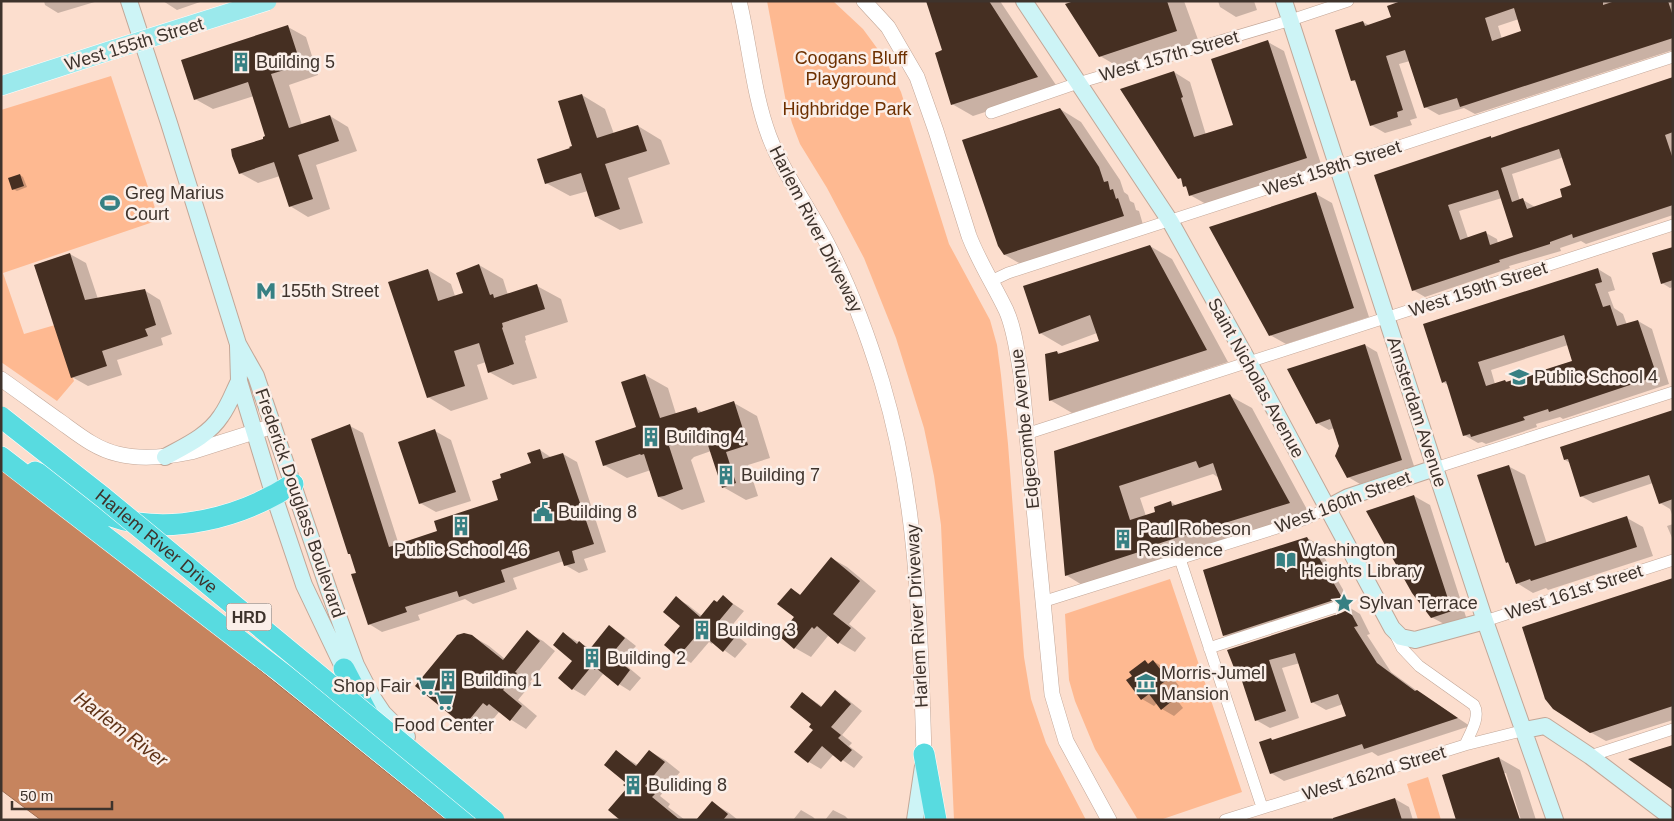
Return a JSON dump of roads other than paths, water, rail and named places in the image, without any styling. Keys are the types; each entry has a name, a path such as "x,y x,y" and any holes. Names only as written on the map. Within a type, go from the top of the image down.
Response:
{"highway":[{"name":"Harlem River Drive","path":"1,418 104,498 494,820"},
{"path":"1,456 61,485 109,515 155,525 200,520 246,508 274,496 292,484"},
{"name":"Harlem River Drive","path":"1,456 282,673 464,820"},
{"path":"350,667 358,698 396,764"},
{"path":"922,820 924,754"},
{"path":"924,754 936,820"}],"main road":[{"name":"Frederick Douglass Boulevard","path":"129,1 238,344 256,376 334,604 350,667"},
{"name":"West 155th Street","path":"1,87 267,1"},
{"name":"Saint Nicholas Avenue","path":"1024,1 1170,221 1392,628"},
{"name":"Amsterdam Avenue","path":"1284,1 1434,468 1555,820"},
{"name":"Frederick Douglass Boulevard","path":"238,344 239,381 274,496 304,585 316,612 350,667"},
{"path":"165,457 196,440 217,422 239,381"},
{"name":"West 160th Street","path":"1327,508 1348,497 1434,468"},
{"path":"290,544 310,537"},
{"path":"316,612 334,604"},
{"name":"West 161st Street","path":"1392,628 1401,637 1415,640 1486,621"},
{"path":"350,667 392,722 417,746 506,820"},
{"path":"1525,730 1545,726 1590,756 1673,819"},
{"path":"915,820 924,754"}],"street":[{"path":"1,87 273,1"},
{"name":"Harlem River Driveway","path":"739,1 758,98 768,134 781,163 825,239 846,283 870,344 893,420 906,481 914,539 924,754"},
{"name":"Edgecombe Avenue","path":"864,1 888,27 917,77 974,250 1006,311 1015,341 1021,374 1052,694 1066,740 1109,820"},
{"name":"West 157th Street","path":"991,113 1078,83 1348,1"},
{"name":"West 158th Street","path":"991,281 1008,273 1673,57"},
{"name":"West 159th Street","path":"1026,434 1673,225"},
{"path":"1,379 84,439 115,454 165,457 191,452 273,426"},
{"name":"West 160th Street","path":"1434,468 1673,392"},
{"name":"West 160th Street","path":"1042,602 1306,519 1327,508"},
{"path":"1180,560 1262,808"},
{"name":"West 161st Street","path":"1486,621 1673,560"},
{"path":"1209,648 1339,606"},
{"name":"Saint Nicholas Avenue","path":"1392,628 1402,648 1419,666 1474,705 1477,715 1465,745"},
{"path":"1590,756 1673,729"},
{"name":"West 162nd Street","path":"1225,820 1465,745 1525,730"}],"water":[{"name":"Harlem River","path":"1,470 236,651 446,820 41,820 1,790"}],"place":[{"name":"Building 5","path":"241,62"},
{"name":"Greg Marius Court","path":"110,203"},
{"name":"155th Street","path":"266,291"},
{"name":"Public School 4","path":"1519,377"},
{"name":"Building 4","path":"651,437"},
{"name":"Building 7","path":"726,475"},
{"name":"Building 8","path":"543,512"},
{"name":"Public School 46","path":"461,526"},
{"name":"Paul Robeson Residence","path":"1123,539"},
{"name":"Washington Heights Library","path":"1286,560"},
{"name":"Sylvan Terrace","path":"1344,603"},
{"name":"Building 3","path":"702,630"},
{"name":"Building 2","path":"592,658"},
{"name":"Building 1","path":"448,680"},
{"name":"Morris-Jumel Mansion","path":"1146,683"},
{"name":"Shop Fair","path":"426,686"},
{"name":"Food Center","path":"444,701"},
{"name":"Buliding 8","path":"633,785"}],"park label":[{"name":"Coogans Bluff Playground","path":"851,68"},
{"name":"Highbridge Park","path":"847,109"}]}
